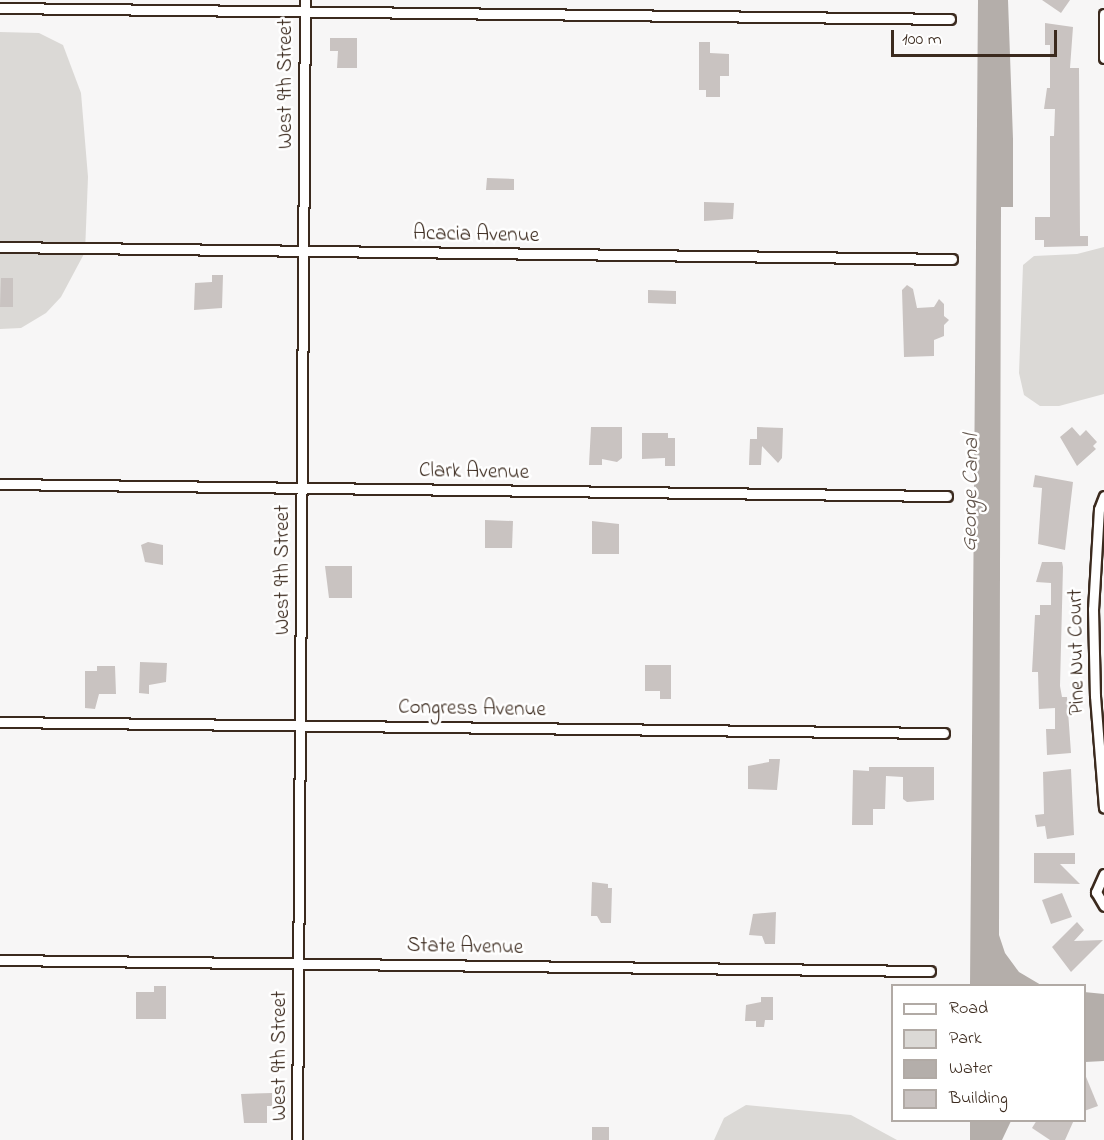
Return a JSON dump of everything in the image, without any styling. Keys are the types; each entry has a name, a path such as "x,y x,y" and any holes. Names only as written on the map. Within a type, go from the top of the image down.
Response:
{"street":[{"name":"West 9th Street","path":"297,1140 305,0"},
{"path":"0,8 951,19"},
{"path":"1104,14 1104,58"},
{"name":"Acacia Avenue","path":"0,247 952,259"},
{"name":"Clark Avenue","path":"0,484 947,496"},
{"name":"Pine Nut Court","path":"1104,496 1099,509 1093,609 1095,696 1104,808"},
{"name":"Congress Avenue","path":"0,722 944,732"},
{"path":"1104,874 1096,892 1104,906"},
{"name":"State Avenue","path":"0,960 930,971"}],"green space":[{"path":"0,32 39,33 63,45 81,93 88,177 85,252 61,297 46,313 21,328 0,329"},
{"path":"1104,247 1104,394 1059,406 1040,406 1024,395 1019,373 1023,265 1034,256 1077,254"},
{"path":"746,1105 851,1115 897,1140 714,1140 724,1118"}],"water":[{"path":"978,0 1008,0 1013,207 1001,207 999,935 1005,953 1019,972 1039,984 970,984"},
{"path":"1086,992 1104,994 1104,1061 1086,1062"},
{"path":"970,1122 1011,1122 1002,1140 970,1140"}],"building":[{"path":"1042,0 1070,0 1061,13"},
{"path":"1045,23 1073,27 1070,68 1079,68 1080,236 1088,236 1088,246 1044,247 1044,240 1035,240 1035,217 1050,217 1050,136 1054,136 1055,109 1044,109 1047,88 1050,88 1050,45 1045,45"},
{"path":"330,38 357,38 357,68 337,68 338,51 330,51"},
{"path":"699,42 710,42 710,53 729,54 729,76 720,76 720,97 706,97 706,90 699,90"},
{"path":"487,178 514,179 514,190 486,190"},
{"path":"704,202 734,203 733,219 704,221"},
{"path":"212,275 223,275 222,308 194,310 195,283 212,282"},
{"path":"1,278 13,278 13,307 0,307"},
{"path":"907,285 913,289 917,308 934,307 939,299 944,304 944,316 949,320 944,325 944,336 934,340 934,356 904,357 902,290"},
{"path":"648,290 676,291 676,304 648,303"},
{"path":"591,427 622,427 622,458 617,462 602,459 602,465 589,465"},
{"path":"757,427 783,428 782,458 778,463 762,446 761,465 749,465 750,439 757,439"},
{"path":"1072,427 1080,436 1086,430 1097,442 1093,446 1096,449 1077,466 1060,437"},
{"path":"642,433 668,433 668,438 675,438 675,466 665,466 665,458 642,459"},
{"path":"1035,475 1073,482 1065,550 1038,544 1042,488 1033,487"},
{"path":"485,520 513,521 512,548 485,548"},
{"path":"592,521 619,524 619,554 592,554"},
{"path":"148,542 163,545 163,565 145,562 141,545"},
{"path":"1042,562 1062,562 1063,567 1060,686 1062,697 1067,697 1071,753 1047,755 1046,729 1055,729 1055,708 1039,709 1038,672 1032,672 1035,615 1040,615 1040,605 1051,605 1051,583 1036,582"},
{"path":"325,566 352,566 352,598 329,598"},
{"path":"140,662 167,663 166,682 149,685 149,694 139,693"},
{"path":"645,665 671,665 671,699 660,699 660,691 645,691"},
{"path":"97,666 115,666 116,694 99,694 95,709 85,708 85,671 97,671"},
{"path":"769,759 780,759 777,790 748,789 748,766 769,762"},
{"path":"869,767 934,767 934,800 907,802 903,799 903,777 886,776 885,809 873,809 873,825 852,825 853,770 869,771"},
{"path":"1071,769 1074,835 1047,839 1045,826 1037,827 1035,815 1044,814 1043,772"},
{"path":"1034,853 1075,853 1075,864 1060,864 1080,884 1034,883"},
{"path":"592,882 608,884 608,888 612,888 611,923 601,923 597,916 591,916"},
{"path":"1062,893 1072,917 1051,924 1042,900"},
{"path":"776,912 775,944 765,944 762,936 749,935 753,914"},
{"path":"1077,922 1084,930 1074,941 1103,940 1071,972 1052,947"},
{"path":"154,986 166,986 166,1019 136,1019 136,992 154,992"},
{"path":"761,997 773,997 773,1020 765,1020 764,1027 756,1027 756,1021 745,1021 746,1005 761,1002"},
{"path":"1086,1077 1098,1106 1086,1110"},
{"path":"272,1093 272,1106 267,1106 267,1123 244,1123 241,1094"},
{"path":"1036,1122 1073,1122 1065,1140 1050,1140 1032,1128"},
{"path":"592,1127 609,1127 609,1140 592,1140"}],"water label":[{"name":"George Canal","path":"972,493"}]}
